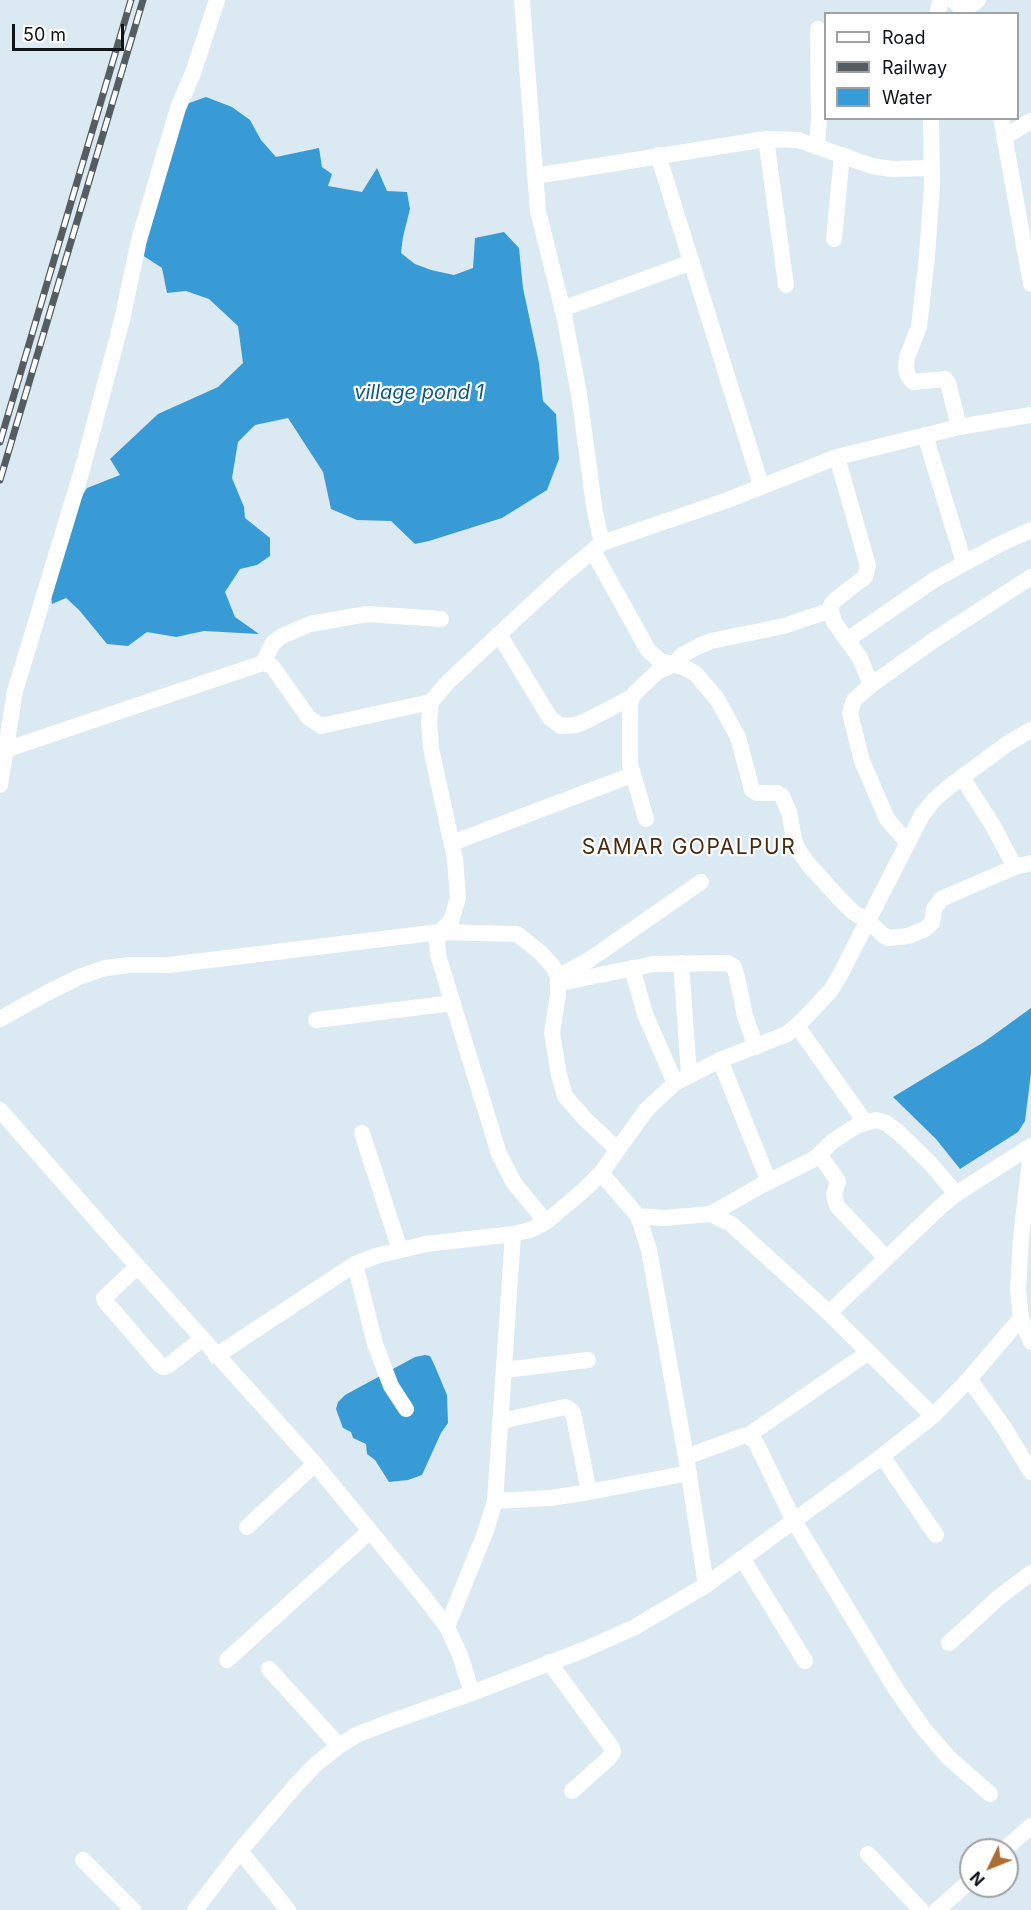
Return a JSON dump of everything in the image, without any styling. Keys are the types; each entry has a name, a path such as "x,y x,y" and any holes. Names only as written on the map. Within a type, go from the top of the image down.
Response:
{"street":[{"path":"0,785 15,691 82,470 122,320 139,240 178,108 193,74 217,0"},
{"path":"522,0 538,211 562,309 579,394 598,547 648,650 660,661 695,673 717,699 738,737 752,790 757,793 777,793 782,796 789,812 794,839 809,865 853,912 889,938 908,936 926,929 932,923 933,909 941,899 1023,865 993,826 962,777"},
{"path":"941,12 955,4 978,0"},
{"path":"817,146 818,29"},
{"path":"931,120 932,168 927,256 919,327 907,357 906,367 908,376 914,382 945,379 959,427"},
{"path":"1001,120 1025,224 1031,284"},
{"path":"1004,137 1031,120"},
{"path":"535,176 658,155 785,138 817,146 872,166 892,169 932,168"},
{"path":"766,139 786,285"},
{"path":"658,155 761,485"},
{"path":"834,239 842,155"},
{"path":"562,309 692,262"},
{"path":"546,1222 514,1183 502,1161 438,955 437,942 440,932 451,921 458,898 452,843 431,748 429,715 431,702 447,683 561,577 598,547 837,457 959,427 1031,415"},
{"path":"925,435 964,563"},
{"path":"837,457 868,566 865,578 835,600 831,605 831,610 834,622 860,658 871,685"},
{"path":"847,640 906,597 964,563 1031,530"},
{"path":"907,842 887,819 877,800 852,725 851,706 858,694 987,604 1031,577"},
{"path":"500,634 550,718 561,726 576,725 632,697 651,676 674,664 688,651 711,641 784,626 831,610"},
{"path":"263,663 273,643 282,636 310,624 367,614 441,619"},
{"path":"5,750 263,663 272,666 308,717 321,726 431,702"},
{"path":"632,697 630,724 632,775 646,819"},
{"path":"216,1356 356,1264 426,1244 513,1234 531,1230 546,1222 601,1173 647,1109 682,1079 720,1060 787,1034 797,1026 831,990 840,975 922,815 934,800 962,777 1006,744 1031,730"},
{"path":"452,843 632,775"},
{"path":"559,980 701,882"},
{"path":"0,1019 79,977 105,968 129,965 169,965 440,932 518,934 541,953 554,968 559,980 552,1033 562,1088 573,1106 617,1149"},
{"path":"559,980 654,964 723,962 734,967 745,1016 756,1047"},
{"path":"681,963 682,1079"},
{"path":"632,968 645,1014 682,1079"},
{"path":"316,1020 453,1003"},
{"path":"797,1026 865,1122"},
{"path":"720,1060 769,1182"},
{"path":"0,1110 216,1356 315,1464 370,1531 447,1628 460,1655 472,1693"},
{"path":"638,1216 664,1218 711,1214 797,1168 819,1154 833,1141 865,1122 876,1120 886,1123 898,1132 931,1164 956,1194"},
{"path":"362,1133 400,1250"},
{"path":"829,1313 939,1208 956,1194 1031,1146"},
{"path":"1031,1153 1026,1237 1018,1290 1021,1318 1031,1342"},
{"path":"819,1154 838,1181 834,1195 837,1206 886,1258"},
{"path":"601,1173 638,1216 649,1250 706,1585"},
{"path":"711,1214 730,1224 829,1313 933,1416"},
{"path":"447,1628 485,1533 495,1501 513,1234"},
{"path":"356,1264 375,1344 391,1386 406,1409"},
{"path":"137,1267 104,1298 160,1365 164,1367 169,1365 202,1339"},
{"path":"195,1910 240,1851 295,1786 316,1764 339,1746 356,1735 387,1722 472,1693 586,1649 634,1627 706,1585 933,1416 969,1379 1021,1318"},
{"path":"495,1501 550,1498 590,1492 687,1465 747,1436 869,1352"},
{"path":"504,1371 588,1360"},
{"path":"969,1379 1003,1426 1031,1472"},
{"path":"501,1421 565,1407 569,1409 573,1413 590,1492"},
{"path":"747,1436 757,1445 794,1521 897,1691 924,1730 948,1757 990,1794"},
{"path":"882,1456 936,1535"},
{"path":"247,1527 315,1464"},
{"path":"227,1660 370,1531"},
{"path":"742,1558 805,1661"},
{"path":"949,1643 998,1598 1031,1573"},
{"path":"549,1662 613,1752 572,1791"},
{"path":"269,1669 339,1746"},
{"path":"1018,1838 1031,1826"},
{"path":"240,1851 288,1910"},
{"path":"868,1854 921,1910"},
{"path":"83,1860 133,1910"},
{"path":"937,1910 959,1891"}],"water":[{"name":"village pond 1","path":"206,97 232,107 250,120 261,140 276,157 319,148 322,167 332,174 328,186 362,192 377,168 387,191 407,192 410,209 401,253 415,264 454,275 473,268 475,238 504,232 519,248 523,288 539,363 543,401 556,414 559,459 547,490 502,518 415,544 391,521 357,520 331,509 323,472 288,418 255,425 238,442 232,478 244,507 245,518 270,538 270,556 257,565 240,569 225,592 235,617 259,634 204,631 176,637 147,632 128,646 107,644 66,598 52,604 50,589 77,504 87,488 120,475 110,459 158,414 218,387 243,363 238,326 209,299 186,291 167,293 162,268 136,251 175,108"},
{"path":"1031,1008 1031,1073 1025,1121 1018,1132 960,1169 936,1139 893,1097 984,1042"},
{"path":"430,1356 447,1395 448,1423 422,1475 408,1480 389,1482 375,1460 367,1454 366,1444 353,1438 351,1432 343,1428 336,1409 338,1402 345,1395 415,1357"}],"railway":[{"path":"0,442 131,0"},
{"path":"0,480 143,0"}],"district":[{"name":"SAMAR GOPALPUR","path":"689,848"}]}
